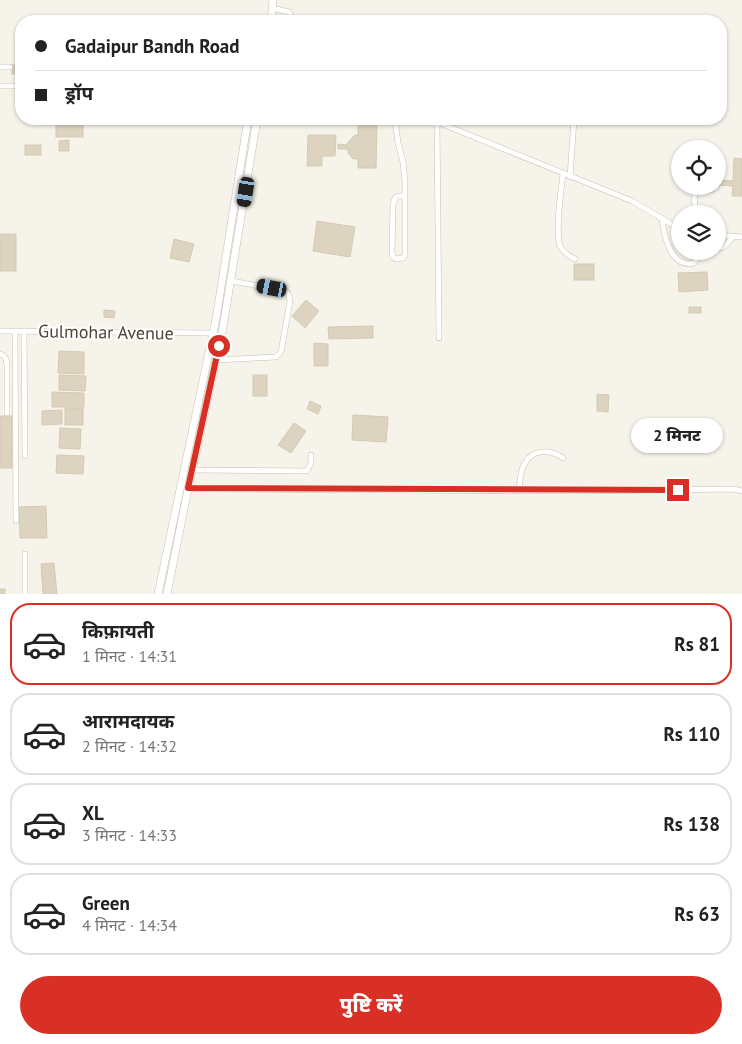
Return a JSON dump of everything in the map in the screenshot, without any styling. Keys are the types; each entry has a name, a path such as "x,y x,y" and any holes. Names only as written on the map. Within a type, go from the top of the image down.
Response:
{"street":[{"path":"271,15 273,0"},
{"path":"272,8 289,12 291,15"},
{"path":"0,67 10,67"},
{"path":"0,86 15,86"},
{"path":"158,594 224,276 247,125"},
{"path":"167,594 232,281 256,125"},
{"path":"396,125 405,174 405,196 404,255 403,258 398,259 393,257 392,252 393,205 395,198 405,196"},
{"path":"437,125 439,338"},
{"path":"442,125 632,201 671,224"},
{"path":"570,177 574,125"},
{"path":"563,174 559,240 563,251 575,259"},
{"path":"662,219 664,233 671,250"},
{"path":"726,236 742,237"},
{"path":"726,245 733,236"},
{"path":"679,260 687,264 694,263 696,260"},
{"path":"216,360 276,357 281,352 290,301 288,293 232,281"},
{"name":"Gulmohar Avenue","path":"0,331 213,333"},
{"path":"15,331 16,521"},
{"path":"24,331 25,456"},
{"path":"0,354 6,359 7,365 7,413"},
{"path":"519,490 523,467 530,457 548,451 555,452 563,458"},
{"path":"193,470 307,470 310,468 311,455"},
{"path":"188,488 734,489 742,491"},
{"path":"25,554 25,594"}],"building":[{"path":"12,65 15,65 15,74 12,74"},
{"path":"56,125 83,125 83,137 56,137"},
{"path":"358,125 377,125 376,168 358,168 358,159 353,159 348,153 348,149 338,149 338,144 347,145 355,135 358,135"},
{"path":"308,135 336,135 335,156 322,156 322,166 307,166"},
{"path":"69,140 69,151 59,151 59,141"},
{"path":"25,145 41,145 41,155 25,155"},
{"path":"734,158 742,159 742,196 732,196 733,186 726,186 726,181 733,181"},
{"path":"317,221 355,227 350,257 313,251"},
{"path":"0,234 16,234 16,271 0,271"},
{"path":"174,239 194,244 189,262 170,258"},
{"path":"574,264 594,264 594,280 574,280"},
{"path":"707,272 708,290 679,292 678,273"},
{"path":"306,300 319,311 305,328 292,316"},
{"path":"689,307 701,307 701,313 689,313"},
{"path":"104,310 115,311 114,318 104,317"},
{"path":"373,326 373,338 329,339 328,327"},
{"path":"314,343 328,344 328,366 314,366"},
{"path":"59,351 84,352 84,374 58,373"},
{"path":"59,375 86,376 85,391 59,390"},
{"path":"253,375 267,375 267,396 253,396"},
{"path":"52,392 84,393 84,407 52,407"},
{"path":"597,394 609,395 608,412 597,411"},
{"path":"310,401 321,406 318,414 307,409"},
{"path":"65,408 83,408 83,425 65,425"},
{"path":"62,410 62,424 42,425 42,411"},
{"path":"353,415 388,417 386,442 352,440"},
{"path":"0,416 12,416 12,468 0,468"},
{"path":"294,423 306,431 291,453 278,445"},
{"path":"60,428 81,429 80,449 59,448"},
{"path":"57,455 84,456 83,474 56,473"},
{"path":"46,506 47,538 20,538 19,507"},
{"path":"54,563 57,594 43,594 41,564"},
{"path":"0,589 5,589 5,594 0,594"}],"route":[{"path":"219,346 188,488 678,490"}]}
